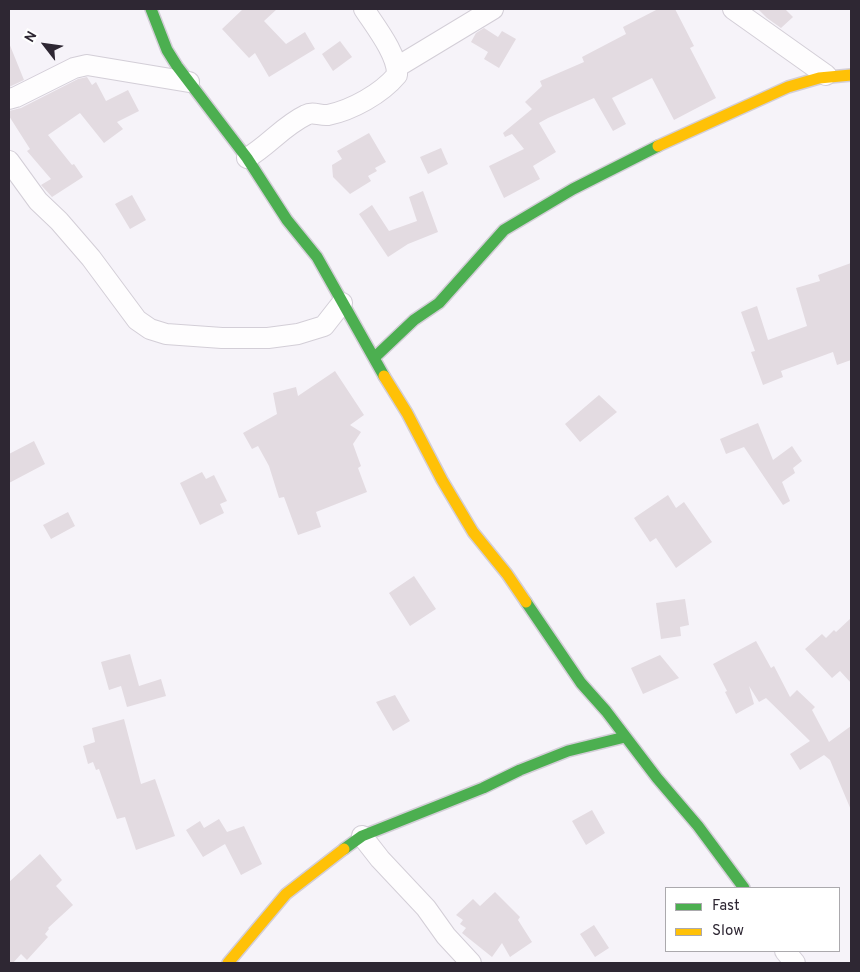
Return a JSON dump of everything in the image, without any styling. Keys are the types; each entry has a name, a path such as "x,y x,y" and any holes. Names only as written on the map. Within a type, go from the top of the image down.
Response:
{"street":[{"path":"151,9 167,50 247,158 277,206 316,257 407,413 442,480 473,532 508,574 581,683 606,711 698,826 743,887"},
{"path":"247,158 260,150 281,130 302,116 309,113 325,116 342,111 380,92 397,75 398,67 384,40 364,9"},
{"path":"398,67 493,9"},
{"path":"733,9 826,75"},
{"path":"9,99 74,68 87,65 189,82"},
{"path":"374,358 395,336 439,303 504,230 573,188 632,158 788,87 826,75 851,75"},
{"path":"9,161 38,201 90,258 137,320 150,328 166,334 222,338 268,338 298,334 324,326 342,304"},
{"path":"228,963 286,894 362,836 483,788 520,770 568,751 625,737"},
{"path":"362,836 380,859 426,908 446,936 470,963"},
{"path":"786,952 795,963"}],"building":[{"path":"243,9 277,9 264,21 286,44 305,32 315,49 269,77 255,53 249,58 222,29"},
{"path":"658,9 675,9 694,46 690,48 716,98 674,120 652,78 612,98 626,124 613,131 594,98 548,118 539,123 556,152 533,166 540,179 504,198 489,166 524,149 512,134 505,137 503,133 532,109 525,102 542,86 540,81 584,62 582,57 626,34 623,27"},
{"path":"758,9 785,9 793,17 781,28"},
{"path":"484,28 498,37 502,31 516,39 499,68 484,59 488,52 471,42 476,33"},
{"path":"340,41 352,57 333,71 322,54"},
{"path":"9,43 24,80 9,87"},
{"path":"87,77 92,85 96,82 106,101 128,90 139,111 117,122 123,129 104,143 80,113 48,135 83,177 52,197 41,185 51,179 27,151 30,149 9,116 9,111 21,108 78,79"},
{"path":"369,133 386,162 375,168 377,171 368,176 371,181 350,194 333,177 332,165 342,159 337,151"},
{"path":"441,148 448,164 428,174 420,157"},
{"path":"423,191 438,232 408,244 388,257 359,214 372,205 389,231 417,221 409,197"},
{"path":"132,195 146,220 130,229 115,204"},
{"path":"851,263 851,360 837,365 833,352 781,371 783,377 763,385 751,352 755,351 741,312 757,306 768,340 807,326 796,288 820,281 818,275"},
{"path":"335,371 364,415 350,425 361,432 353,444 361,466 358,468 367,492 316,512 321,527 298,535 284,497 279,498 269,466 258,446 252,449 243,433 277,414 273,393 296,387 298,396"},
{"path":"599,395 617,412 580,442 565,424"},
{"path":"758,423 773,460 792,446 802,461 793,468 795,473 782,482 790,501 783,505 744,447 726,454 720,439"},
{"path":"34,441 45,464 9,483 9,454"},
{"path":"202,472 206,479 214,475 227,501 220,504 224,513 200,525 180,483"},
{"path":"668,495 676,508 684,502 712,542 676,568 656,538 650,542 634,518"},
{"path":"68,512 75,526 51,539 43,525"},
{"path":"414,576 436,609 410,626 389,593"},
{"path":"685,599 689,625 680,627 681,636 661,639 656,603"},
{"path":"851,618 851,683 840,671 832,678 805,649 822,634 826,638 834,630 836,632"},
{"path":"756,641 771,668 774,666 790,697 797,690 815,707 812,710 829,742 851,726 851,810 830,760 824,755 800,770 790,754 810,741 766,698 759,702 749,686 754,704 736,714 713,664"},
{"path":"130,654 139,686 161,679 166,696 127,707 121,686 109,690 101,662"},
{"path":"660,655 679,678 643,694 631,668"},
{"path":"395,695 410,721 393,731 376,702"},
{"path":"124,719 141,784 155,779 175,836 136,850 125,817 117,819 99,769 96,770 93,762 88,764 83,746 95,742 92,728"},
{"path":"592,810 605,833 586,845 572,821"},
{"path":"219,819 227,832 244,826 262,864 241,875 225,844 203,857 186,830 200,821 204,828"},
{"path":"40,854 62,880 56,886 73,905 48,928 45,934 48,937 27,960 21,954 13,963 9,963 9,882"},
{"path":"495,892 520,917 518,920 532,942 510,957 502,943 492,957 462,933 466,928 460,924 463,920 456,915 473,899 480,906"},
{"path":"594,925 609,948 595,957 580,934"}],"traffic: fast":[{"path":"151,9 167,50 177,66 247,158 287,220 317,257 384,376"},
{"path":"374,358 414,320 439,303 504,230 573,189 658,146"},
{"path":"526,602 581,683 606,711 657,778 698,826 743,887"},
{"path":"344,849 362,836 483,788 520,770 568,751 625,737"}],"traffic: slow":[{"path":"658,146 788,87 819,78 851,75"},
{"path":"384,376 407,413 442,480 473,532 507,574 526,602"},
{"path":"228,963 286,894 344,849"}]}
